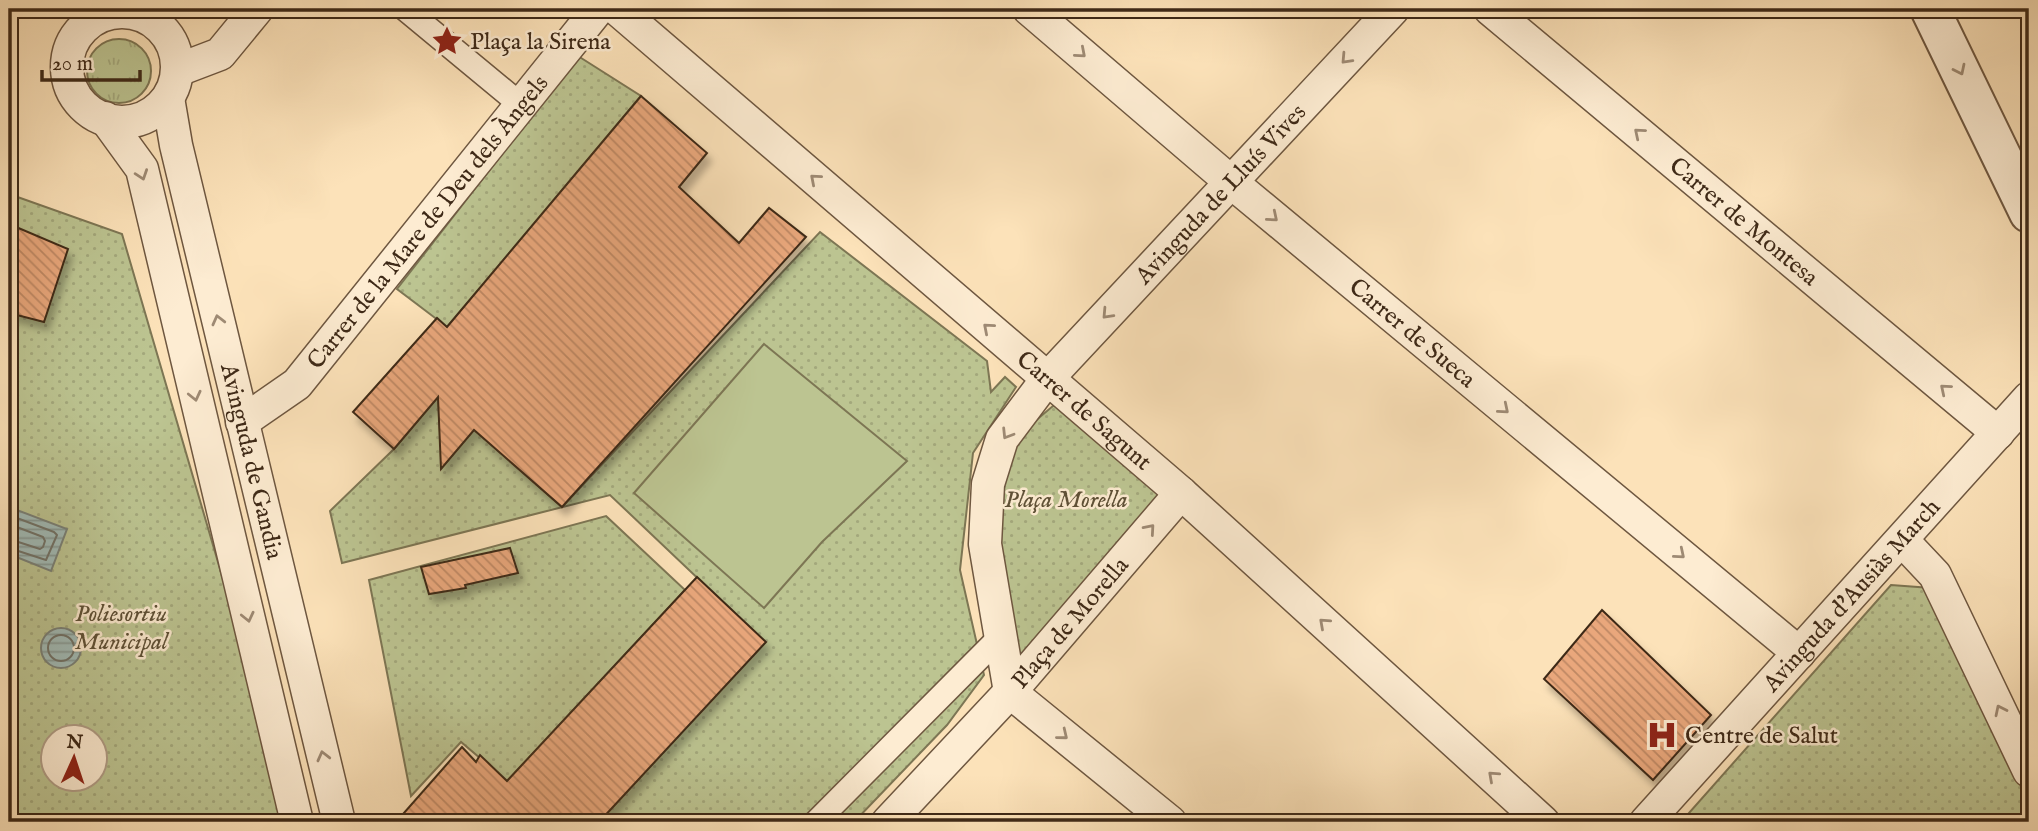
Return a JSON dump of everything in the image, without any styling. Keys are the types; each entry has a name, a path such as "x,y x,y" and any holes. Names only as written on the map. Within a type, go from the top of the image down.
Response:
{"street":[{"path":"173,84 220,54 257,9"},
{"path":"405,9 521,105"},
{"name":"Carrer de la Mare de Deu dels Àngels","path":"243,422 297,384 598,9"},
{"name":"Carrer de Sagunt","path":"617,9 1181,493 1543,822"},
{"name":"Carrer de Sueca","path":"1029,9 1231,182 1799,653"},
{"name":"Avinguda de Lluís Vives","path":"1047,379 1393,9"},
{"name":"Carrer de Montesa","path":"1490,9 1998,433"},
{"path":"1930,9 2029,213"},
{"path":"124,12 151,15 167,36 177,57 173,84 156,111 137,120 118,122 92,114 77,100 67,76 68,52 80,31 94,15 124,12"},
{"name":"Avinguda de Gandia","path":"173,84 176,145 339,822"},
{"name":"Avinguda de Gandia","path":"106,118 142,169 297,822"},
{"name":"Plaça de Morella","path":"1010,692 985,544 988,484 1002,439 1047,379"},
{"name":"Avinguda d'Ausiàs March","path":"1646,822 2029,398"},
{"name":"Plaça de Morella","path":"1010,692 1181,493"},
{"path":"1902,540 1935,575 2029,771"},
{"path":"816,822 1001,636"},
{"path":"888,822 1010,692 1170,822"}],"green space":[{"path":"119,39 131,41 142,48 149,59 149,83 142,94 131,101 119,103 107,101 96,94 89,83 87,71 89,59 96,48 107,41"},
{"path":"578,56 641,96 447,327 397,289"},
{"name":"Poliesortiu Municipal","path":"9,194 122,234 294,822 9,822"},
{"path":"820,232 987,361 991,392 1005,377 1016,387 973,453 960,570 984,675 947,725 854,822 599,822 765,642 610,495 342,563 330,511 394,449 438,397 442,468 474,429 562,507"},
{"path":"764,344 907,461 822,542 764,608 634,493"},
{"name":"Plaça Morella","path":"1060,400 1163,492 1016,660 1000,560 997,483 1014,439"},
{"path":"606,516 685,590 507,781 461,742 411,796 369,580"},
{"path":"1891,585 1931,588 2029,797 2029,822 1681,822"}],"water":[{"path":"9,507 67,529 51,571 9,554"},
{"path":"61,628 75,634 81,648 75,662 61,668 47,662 41,648 47,634"}],"building":[{"path":"641,96 707,153 679,187 739,243 769,208 806,237 562,507 474,430 441,469 438,397 394,449 353,412 437,318 447,327"},
{"path":"9,224 68,249 44,322 9,313"},
{"path":"510,548 518,573 465,585 466,588 429,594 421,567"},
{"path":"697,577 766,642 599,822 396,822 462,747 476,762 480,755 507,781"},
{"path":"1602,610 1711,715 1653,780 1544,679"}],"place":[{"name":"Plaça la Sirena","path":"447,41"},
{"name":"Centre de Salut","path":"1662,735"}]}
